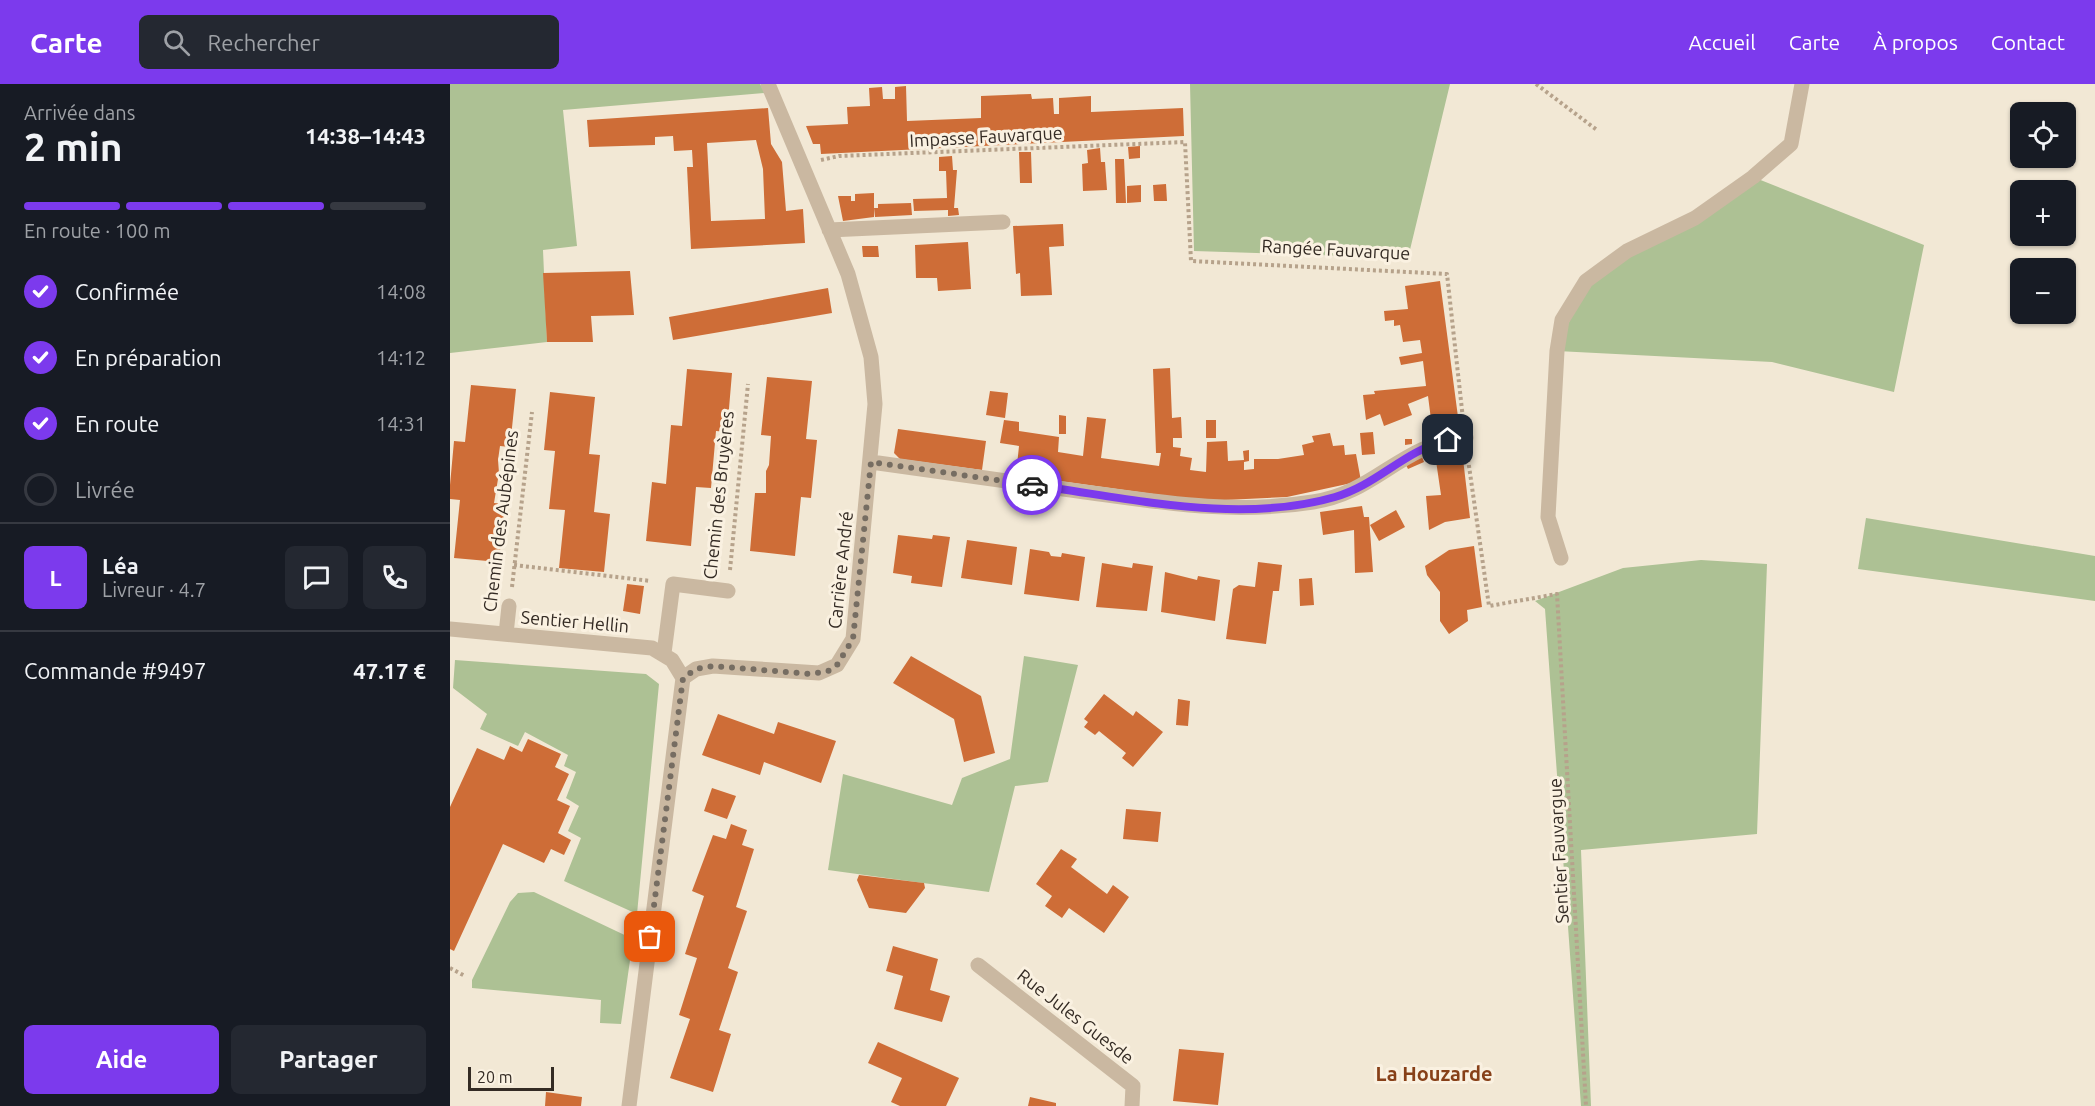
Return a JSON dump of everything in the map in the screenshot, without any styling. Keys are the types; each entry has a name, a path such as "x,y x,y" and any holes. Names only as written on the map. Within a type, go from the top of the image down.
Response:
{"street":[{"name":"Carrière André","path":"683,678 696,669 713,666 811,674 828,671 837,665 853,639 875,404 871,357 859,306 768,84"},
{"path":"1561,558 1548,517 1557,351 1562,320 1586,281 1627,251 1695,218 1753,177 1791,144 1802,84"},
{"path":"829,230 1003,222"},
{"path":"871,462 1204,508 1273,507 1317,501 1353,491 1418,450 1434,443 1466,438"},
{"name":"Chemin des Bruyères","path":"664,653 673,584 728,591"},
{"name":"Chemin des Aubépines","path":"506,634 509,606"},
{"name":"Sentier Hellin","path":"450,629 640,646 664,653"},
{"path":"629,1106 683,678 678,668 664,653"},
{"name":"Rue Jules Guesde","path":"978,965 1133,1086 1132,1106"}],"path":[{"path":"1536,84 1597,130"},
{"name":"Impasse Fauvarque","path":"804,168 824,159 839,156 1172,142"},
{"name":"Rangée Fauvarque","path":"1172,142 1185,142 1191,261 1447,274 1489,606 1557,594"},
{"name":"Chemin des Bruyères","path":"728,591 748,384"},
{"name":"Chemin des Aubépines","path":"509,606 532,412"},
{"path":"514,564 673,584"},
{"name":"Sentier Fauvargue","path":"1557,594 1586,1106"},
{"path":"450,968 465,976"}],"green space":[{"path":"450,84 760,84 765,93 563,110 577,246 543,250 547,342 450,353"},
{"path":"1190,84 1450,84 1408,258 1194,251"},
{"path":"1753,177 1924,245 1894,392 1772,362 1557,351 1586,281"},
{"path":"1866,518 2095,556 2095,601 1858,569"},
{"path":"1701,560 1767,564 1757,834 1581,850 1591,1106 1581,1106 1545,609 1535,601 1623,568"},
{"path":"1024,656 1078,665 1048,782 1015,786 989,892 828,870 843,774 952,805 962,778 1010,759"},
{"path":"455,660 646,674 659,684 637,914 564,881 581,838 568,831 579,806 566,798 576,772 564,766 568,755 525,732 518,746 480,729 487,714 453,688"},
{"path":"534,892 633,939 621,1024 600,1023 601,1000 472,988 472,980 510,902 518,893"}],"building":[{"path":"906,86 907,121 981,118 981,96 1031,94 1032,99 1053,98 1054,114 1059,114 1059,98 1091,96 1091,112 1183,108 1184,136 821,154 820,144 813,144 806,126 848,124 847,107 870,106 869,88 882,87 883,99 895,99 895,87"},
{"path":"768,108 771,144 782,162 786,211 803,209 805,243 691,249 687,167 693,167 692,150 674,151 673,136 655,137 655,145 589,147 587,120","holes":["756,140 763,169 765,219 711,221 707,143"]},
{"path":"1140,146 1140,158 1129,159 1128,147"},
{"path":"1100,148 1101,162 1105,162 1107,190 1083,191 1082,164 1088,163 1087,150"},
{"path":"1019,152 1031,152 1032,183 1020,183"},
{"path":"952,156 953,170 957,170 954,208 958,208 959,215 948,216 948,210 914,211 913,199 947,198 946,171 939,171 939,157"},
{"path":"1115,159 1124,159 1126,203 1116,203"},
{"path":"1166,184 1167,201 1154,201 1153,185"},
{"path":"1141,185 1141,202 1127,203 1127,186"},
{"path":"874,193 874,217 843,221 838,196 851,196 851,201 855,201 855,194"},
{"path":"911,203 912,215 875,217 874,208 878,208 878,204"},
{"path":"1063,224 1064,246 1049,247 1052,295 1021,296 1020,273 1016,274 1013,226"},
{"path":"968,242 971,289 938,291 937,278 916,278 915,245"},
{"path":"862,246 878,246 879,257 863,257"},
{"path":"630,271 634,315 591,316 593,342 547,342 543,273"},
{"path":"1440,281 1460,432 1433,435 1428,396 1408,404 1412,415 1384,426 1380,414 1366,420 1363,395 1375,394 1374,391 1426,386 1423,361 1401,365 1399,357 1422,353 1420,340 1403,342 1400,325 1394,326 1394,320 1385,321 1384,311 1408,309 1405,286"},
{"path":"828,288 832,313 673,340 669,317"},
{"path":"1170,368 1172,418 1181,417 1182,438 1173,438 1173,447 1181,448 1180,456 1192,458 1190,470 1206,472 1207,442 1227,441 1228,461 1244,460 1243,451 1249,450 1249,461 1244,462 1244,470 1254,469 1254,459 1278,459 1304,455 1302,445 1314,442 1312,436 1330,433 1333,446 1344,445 1345,455 1356,454 1361,481 1287,497 1204,501 1016,475 1019,446 1000,443 1004,420 1019,422 1019,431 1059,437 1058,452 1083,456 1087,417 1106,419 1101,458 1159,466 1161,453 1156,453 1153,369"},
{"path":"687,369 732,373 727,432 716,431 711,488 696,487 691,546 646,541 652,482 666,484 671,425 682,426"},
{"path":"767,377 812,381 806,439 817,440 811,498 801,497 795,556 750,551 755,493 766,493 766,471 769,465 771,436 761,435"},
{"path":"471,385 516,389 510,447 500,446 498,460 499,473 494,503 505,504 499,562 454,558 460,500 450,499 454,441 465,442"},
{"path":"990,391 1008,393 1005,418 986,415"},
{"path":"550,392 595,397 589,454 600,455 594,512 610,514 604,572 559,568 565,510 549,509 555,451 544,450"},
{"path":"1059,415 1066,416 1066,434 1059,434"},
{"path":"1206,420 1216,420 1216,438 1206,438"},
{"path":"898,429 986,441 982,470 900,459 894,453"},
{"path":"1373,432 1375,454 1362,455 1360,433"},
{"path":"1405,439 1412,439 1412,444 1405,445"},
{"path":"1461,442 1470,518 1445,522 1429,530 1426,496 1441,495 1434,447"},
{"path":"1421,454 1424,462 1408,469 1404,461"},
{"path":"1362,506 1364,517 1369,517 1373,572 1355,573 1354,530 1323,535 1320,512"},
{"path":"1396,510 1405,527 1379,541 1370,525"},
{"path":"898,535 932,539 933,535 950,537 942,587 911,583 912,576 893,573"},
{"path":"967,540 1017,547 1012,585 961,578"},
{"path":"1474,546 1482,607 1467,610 1468,621 1449,634 1440,621 1440,592 1427,575 1425,566 1449,550"},
{"path":"1030,549 1049,552 1051,556 1061,557 1062,553 1085,557 1079,601 1024,594"},
{"path":"1258,562 1282,565 1279,591 1273,591 1266,644 1226,639 1233,589 1239,585 1255,587"},
{"path":"1102,563 1132,568 1133,563 1153,566 1147,611 1096,607"},
{"path":"1165,572 1197,580 1198,576 1220,580 1215,621 1161,612"},
{"path":"1312,578 1314,605 1300,606 1299,579"},
{"path":"627,584 644,586 640,614 623,611"},
{"path":"911,656 981,696 995,753 964,762 954,719 893,683"},
{"path":"1104,694 1133,716 1136,711 1163,732 1133,767 1122,758 1126,753 1099,731 1095,735 1084,727 1088,722 1084,719"},
{"path":"1178,699 1190,701 1188,726 1176,725"},
{"path":"718,714 774,734 778,722 836,741 821,783 764,762 760,775 702,755"},
{"path":"528,739 561,754 555,767 569,774 557,800 570,806 558,833 571,840 564,855 551,849 544,863 503,844 454,951 450,949 450,807 477,748 504,760 510,746 522,752"},
{"path":"712,788 736,796 727,819 704,811"},
{"path":"1126,809 1161,812 1158,842 1123,839"},
{"path":"731,824 747,830 742,845 754,849 736,907 747,911 728,968 738,972 719,1030 731,1034 713,1092 670,1078 690,1019 679,1015 697,958 685,954 704,896 692,891 713,835 726,839"},
{"path":"1061,849 1077,859 1071,867 1107,894 1113,885 1129,897 1104,933 1069,908 1062,918 1045,906 1052,896 1036,884"},
{"path":"859,875 924,883 925,888 906,913 869,908 857,880"},
{"path":"893,946 938,959 930,990 950,996 942,1022 894,1009 903,976 886,971"},
{"path":"878,1042 959,1078 946,1106 900,1106 891,1102 902,1078 868,1063"},
{"path":"1179,1049 1224,1053 1218,1105 1173,1101"},
{"path":"546,1092 582,1097 581,1106 545,1106"},
{"path":"1030,1097 1056,1103 1056,1106 1028,1106"}],"way so far":[{"path":"650,937 683,678 696,669 713,666 811,674 828,671 837,665 853,639 871,462 1032,485"}],"district":[{"name":"La Houzarde","path":"1434,1073"}],"route":[{"path":"1032,485 1204,508 1296,505 1353,491 1401,459 1434,443 1448,440"}]}
